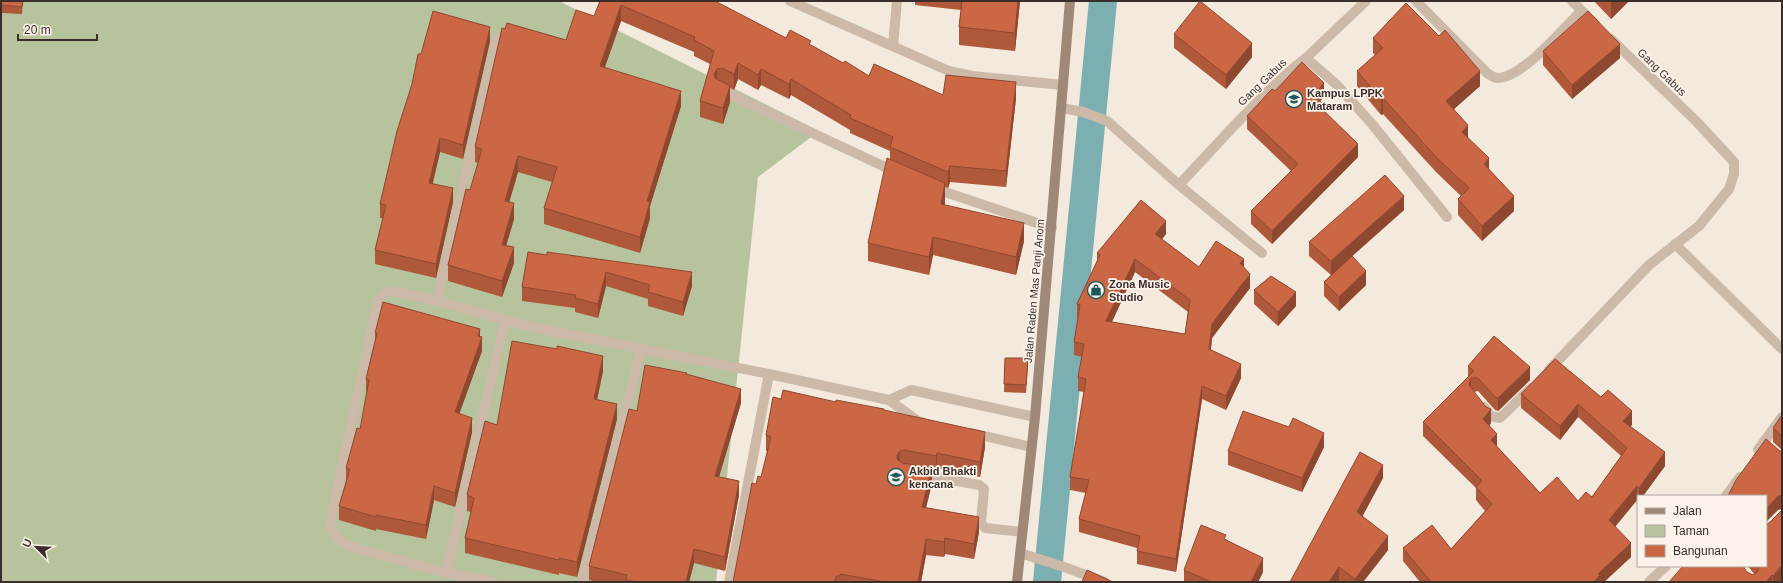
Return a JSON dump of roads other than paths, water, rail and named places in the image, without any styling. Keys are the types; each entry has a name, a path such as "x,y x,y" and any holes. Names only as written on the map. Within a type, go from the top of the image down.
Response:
{"street":[{"path":"790,1 949,71 972,76 1064,84"},
{"path":"893,46 897,1"},
{"name":"Jalan Raden Mas Panji Anom","path":"1017,582 1035,417 1070,1"},
{"name":"Gang Gabus","path":"1179,185 1266,93 1306,58 1366,1"},
{"path":"1416,1 1486,73 1498,78 1510,75 1530,63 1581,11"},
{"name":"Gang Gabus","path":"1572,1 1696,121 1734,162 1734,174 1729,188 1699,226 1675,244"},
{"path":"437,301 497,38"},
{"path":"1306,58 1338,86 1372,124 1446,217"},
{"path":"720,90 909,178"},
{"path":"1062,108 1083,112 1107,121 1179,185 1262,253"},
{"path":"922,184 943,193 1052,228"},
{"path":"1479,401 1491,416 1500,418 1649,265 1675,244 1782,349"},
{"path":"493,582 446,573 350,546 337,539 330,523 378,300 381,295 386,292 393,291 437,301 532,327 769,374 888,400 918,421 931,424"},
{"path":"446,573 505,320"},
{"path":"582,582 641,349"},
{"path":"729,582 769,374"},
{"path":"888,400 911,390 1035,417"},
{"path":"1727,495 1782,417"},
{"path":"965,431 1031,447"},
{"path":"1764,442 1773,450"},
{"path":"911,473 980,485 984,490 981,523 985,528 1022,532"},
{"path":"1020,553 1105,582"},
{"path":"1649,582 1665,567"}],"waterway":[{"path":"1047,582 1103,1"}],"place":[{"name":"Kampus LPPK Mataram","path":"1294,99"},
{"name":"Zona Music Studio","path":"1096,290"},
{"name":"Akbid Bhakti kencana","path":"896,477"}]}
